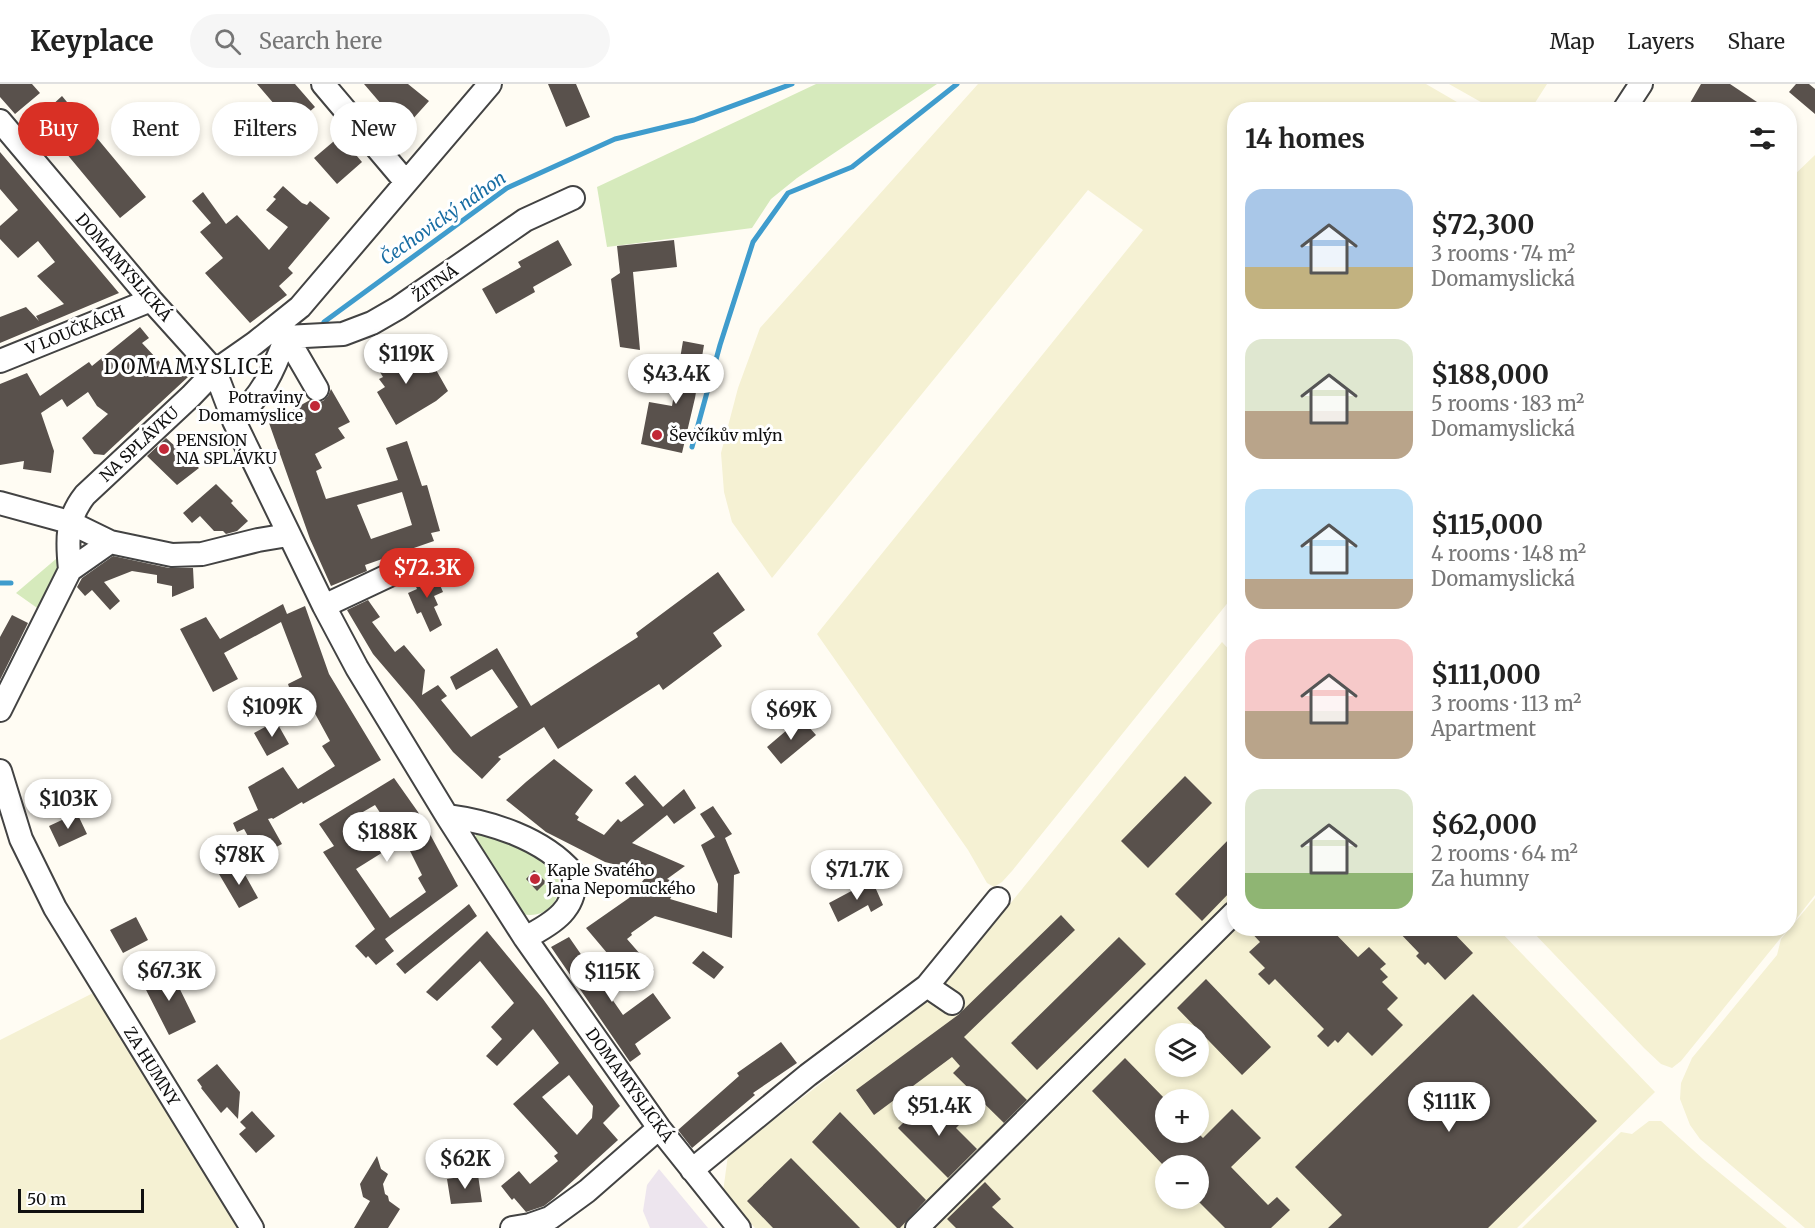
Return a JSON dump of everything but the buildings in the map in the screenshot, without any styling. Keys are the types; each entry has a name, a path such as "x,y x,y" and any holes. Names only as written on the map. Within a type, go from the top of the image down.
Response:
{"street":[{"path":"323,84 405,182"},
{"path":"234,421 259,395 275,368 283,330 300,307 490,84"},
{"path":"1629,102 1641,84"},
{"name":"DOMAMYSLICKÁ","path":"0,121 151,300 215,370 234,421 324,606 357,668 447,816 525,938 659,1128 739,1228"},
{"name":"ŽITNÁ","path":"283,330 343,334 372,323 398,309 525,220 573,198"},
{"name":"V LOUČKÁCH","path":"0,361 151,300"},
{"path":"215,370 255,343 283,330"},
{"path":"283,330 316,389"},
{"name":"NA SPLÁVKU","path":"69,522 85,495 191,396 215,370"},
{"path":"0,503 69,522 110,542 172,555 202,554 288,535"},
{"path":"0,710 70,570 69,522"},
{"path":"70,570 110,542"},
{"path":"324,606 394,573"},
{"name":"ZA HUMNY","path":"0,771 21,839 55,908 252,1228"},
{"path":"447,816 470,819 516,835 557,858 573,873 574,891 567,909 554,921 525,938"},
{"path":"692,1170 808,1075 927,986 998,899"},
{"path":"917,1228 1227,920"},
{"path":"927,986 952,1003"},
{"path":"512,1228 530,1225 549,1218 587,1191 659,1128"}],"shaded area":[{"path":"978,84 1426,84 1457,102 1227,102 1227,604 1012,871 994,887 987,883 968,850 817,634 1143,230 1088,190 772,578 732,522 724,492 721,453 738,388 760,328"},
{"path":"1449,84 1547,84 1535,102 1481,102"},
{"path":"1815,155 1815,895 1797,918 1797,172"},
{"path":"1222,642 1227,647 1227,936 1505,936 1655,1092 1517,1228 755,1228 723,1192 728,1155 937,994"},
{"path":"1815,898 1815,1228 1805,1228 1700,1139 1690,1125 1680,1099 1681,1083 1692,1058 1777,955 1783,936 1797,936 1797,920"},
{"path":"1537,936 1782,936 1681,1061 1672,1068 1661,1064"},
{"path":"101,989 245,1228 0,1228 0,1040"},
{"path":"1649,1121 1661,1121 1787,1228 1522,1228 1621,1132 1632,1134"},
{"path":"659,1169 708,1228 650,1228 643,1211 647,1185"}],"green space":[{"path":"816,84 937,84 797,178 771,199 752,228 607,247 597,187"},
{"path":"63,553 61,565 40,610 16,593"},
{"path":"480,832 525,845 557,872 558,890 553,904 547,910 532,915 522,914 474,841"}],"waterway":[{"name":"Čechovický náhon","path":"324,322 507,188 615,139 694,120 792,84"},
{"path":"692,447 720,345 753,242 788,193 852,167 957,84"},
{"name":"Čechovický náhon","path":"0,583 11,583"}],"place":[{"name":"Potraviny Domamyslice","path":"315,406"},
{"name":"Ševčíkův mlýn","path":"657,435"},
{"name":"PENSION NA SPLÁVKU","path":"164,449"},
{"name":"Kaple Svatého Jana Nepomuckého","path":"535,879"}],"district":[{"name":"DOMAMYSLICE","path":"189,366"}]}
